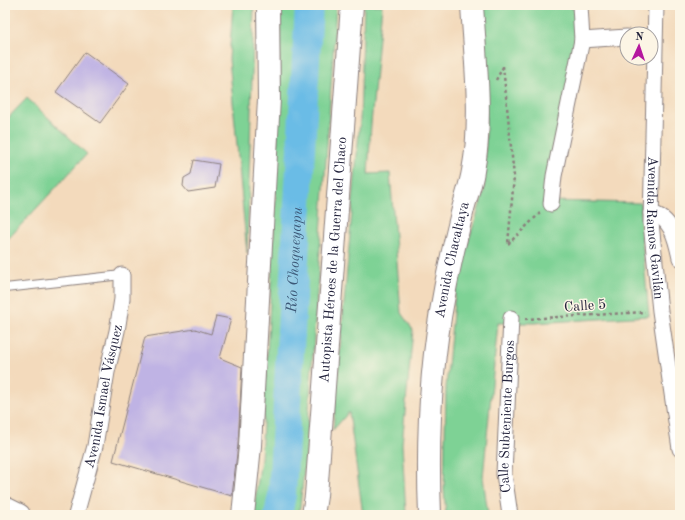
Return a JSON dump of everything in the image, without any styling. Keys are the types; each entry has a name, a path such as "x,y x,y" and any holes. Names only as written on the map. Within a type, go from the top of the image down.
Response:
{"main road":[{"path":"244,515 269,99 268,5"},
{"name":"Autopista Héroes de la Guerra del Chaco","path":"313,515 352,5"},
{"name":"Avenida Chacaltaya","path":"430,515 428,472 430,404 436,345 444,296 474,171 477,131 476,70 472,5"},
{"path":"5,508 19,515"}],"street":[{"path":"551,204 554,176 582,40 580,5"},
{"name":"Avenida Ramos Gavilán","path":"654,26 656,5"},
{"path":"582,40 619,38"},
{"name":"Avenida Ramos Gavilán","path":"653,66 651,213 660,311 680,449"},
{"path":"651,213 659,215 667,221 677,243 680,258"},
{"name":"Avenida Ismael Vásquez","path":"76,515 95,446 107,372 117,331 122,299 122,276"},
{"name":"Calle Subteniente Burgos","path":"510,515 504,474 511,318"}],"lane":[{"path":"5,288 122,276"}],"path":[{"path":"504,66 514,177 508,244 551,204"},
{"name":"Calle 5","path":"511,318 553,318 660,311"}],"green space":[{"path":"233,5 254,5 247,253 229,59"},
{"path":"281,5 298,5 272,477 266,515 253,515 261,459 275,215"},
{"path":"319,5 336,5 333,57 306,454 299,515 286,515 293,466 310,194"},
{"path":"364,5 382,5 368,174 390,173 401,313 413,330 402,444 406,515 363,515 349,412 333,430 360,120"},
{"path":"483,5 575,5 576,38 548,201 641,203 641,228 649,316 534,323 498,323 483,477 488,515 446,515 444,490 446,388 456,281 484,192 486,133"},
{"path":"27,98 87,154 7,240 5,238 5,121"}],"building":[{"path":"85,52 129,84 100,123 56,92"},
{"path":"194,160 219,164 215,188 188,192 183,186 184,178 191,174"},
{"path":"216,316 231,319 220,358 242,367 238,445 232,496 113,461 145,337 195,329 211,334"}],"waterway":[{"name":"Río Choqueyapu","path":"278,515 282,495 309,5"}]}
